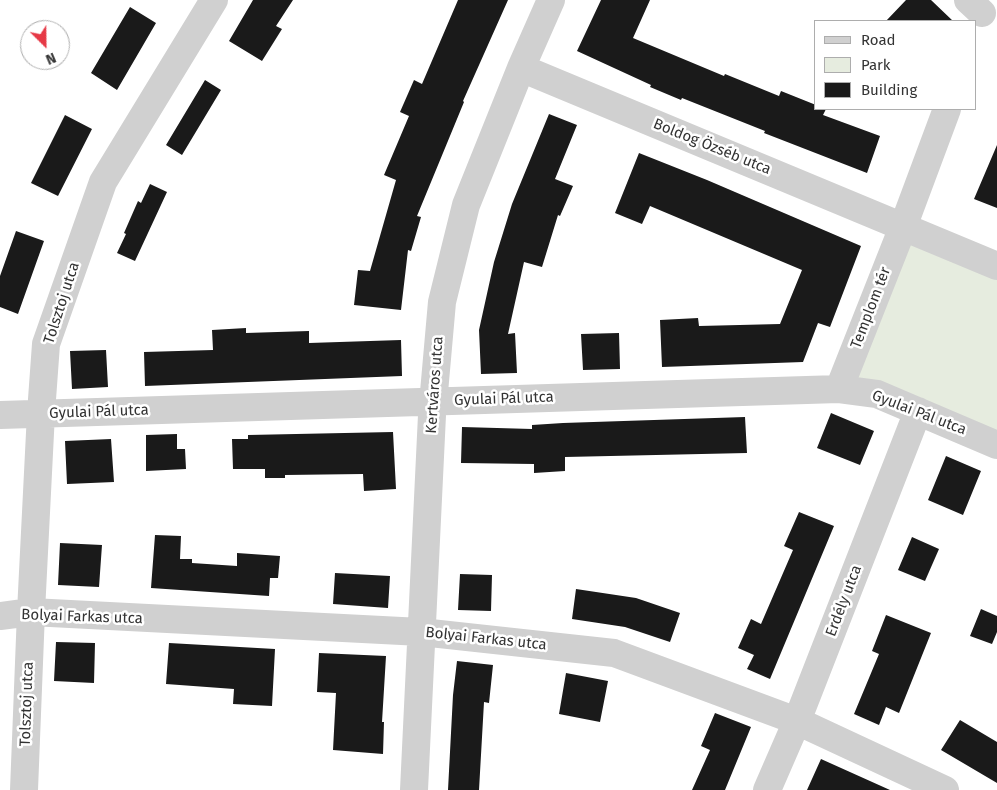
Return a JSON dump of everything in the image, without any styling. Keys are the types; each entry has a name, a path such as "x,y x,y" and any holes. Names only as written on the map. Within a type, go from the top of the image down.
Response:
{"street":[{"name":"Tolsztoj utca","path":"24,790 30,612 46,344 103,182 214,0"},
{"name":"Kertváros utca","path":"414,790 433,402 442,302 466,205 521,68 551,0"},
{"name":"Boldog Özséb utca","path":"521,68 903,226"},
{"name":"Templom tér","path":"839,389 903,226 946,110"},
{"path":"903,226 997,266"},
{"name":"Gyulai Pál utca","path":"0,415 839,389 877,394 997,445"},
{"name":"Erdély utca","path":"767,790 797,721 918,411"},
{"name":"Bolyai Farkas utca","path":"0,616 30,612 421,632 614,652 797,721 944,790"}],"green space":[{"path":"903,227 997,266 997,445 839,389"}],"building":[{"path":"253,0 293,0 276,26 282,29 262,61 229,41"},
{"path":"458,0 508,0 463,101 417,216 421,217 411,251 408,250 401,310 354,305 358,270 370,271 396,180 384,175 409,116 400,112 414,80 422,84"},
{"path":"601,0 650,0 633,38 724,76 725,74 779,96 781,91 814,104 814,110 826,110 823,115 880,136 867,173 764,133 765,131 682,98 681,100 650,87 651,85 577,51"},
{"path":"906,0 931,0 952,20 887,20"},
{"path":"130,7 156,23 117,90 91,73"},
{"path":"205,80 221,90 182,155 166,145"},
{"path":"549,114 577,125 555,179 573,186 560,216 558,215 542,267 524,262 508,334 515,333 517,373 481,374 479,330 494,262 512,204"},
{"path":"65,115 92,129 58,196 31,183"},
{"path":"997,145 997,208 974,199"},
{"path":"639,153 861,246 830,327 818,323 803,362 662,367 660,320 698,318 699,326 780,324 802,270 650,206 642,224 615,213"},
{"path":"150,184 167,192 135,261 117,253 138,201 141,203"},
{"path":"16,231 44,241 18,314 0,307 0,276"},
{"path":"246,328 246,333 309,331 309,343 401,340 402,376 145,386 144,352 213,350 212,330"},
{"path":"619,333 620,369 583,370 581,334"},
{"path":"106,350 108,387 72,389 70,351"},
{"path":"831,413 874,431 860,465 817,448"},
{"path":"745,417 747,453 565,457 565,471 534,473 534,464 461,463 462,427 532,429 532,425 563,423"},
{"path":"393,432 396,489 364,491 363,474 285,475 285,478 265,478 265,469 233,469 232,439 248,439 248,435"},
{"path":"177,434 177,449 185,449 186,469 146,471 146,435"},
{"path":"111,439 114,482 67,484 65,441"},
{"path":"946,456 981,471 963,515 928,500"},
{"path":"799,512 834,526 770,679 747,669 754,655 738,648 751,619 761,624 793,550 784,546"},
{"path":"155,535 181,536 180,559 192,559 192,563 237,566 237,553 280,556 278,578 270,578 269,596 151,588"},
{"path":"912,537 939,549 925,581 898,570"},
{"path":"60,543 102,545 99,587 58,585"},
{"path":"335,573 390,576 388,608 333,604"},
{"path":"460,574 492,575 491,611 458,610"},
{"path":"576,589 636,598 680,613 670,642 625,627 572,619"},
{"path":"981,609 997,616 997,632 992,644 970,636"},
{"path":"886,615 931,633 899,713 886,707 879,725 854,714 879,654 872,651"},
{"path":"56,642 95,643 94,683 54,681"},
{"path":"169,643 275,649 272,706 233,704 234,689 166,684"},
{"path":"319,653 386,656 382,722 384,722 383,754 333,750 336,693 317,692"},
{"path":"457,661 493,665 489,703 484,702 479,790 448,790 453,695"},
{"path":"566,673 608,681 600,722 559,714"},
{"path":"715,713 751,727 725,790 692,790 710,750 701,746"},
{"path":"960,720 997,742 997,783 941,750"},
{"path":"821,759 890,790 807,790"}]}
